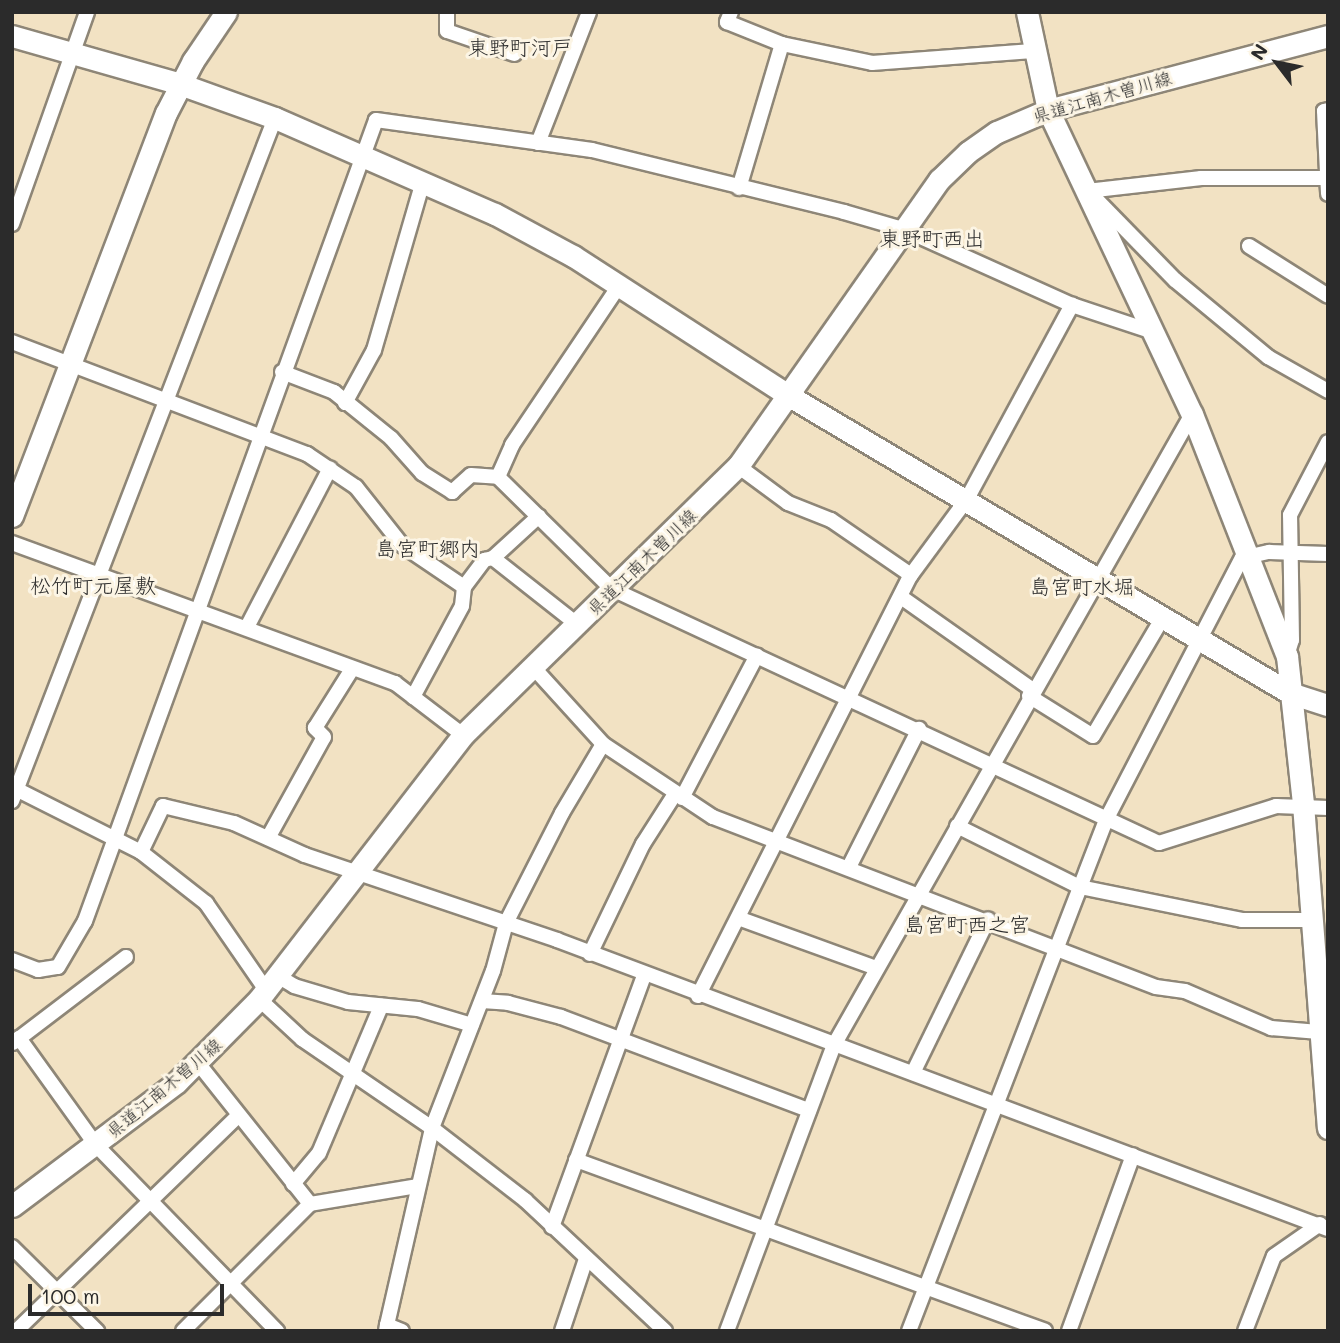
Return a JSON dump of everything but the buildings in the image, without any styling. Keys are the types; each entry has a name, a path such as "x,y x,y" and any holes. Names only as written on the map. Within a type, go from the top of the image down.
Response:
{"street":[{"path":"12,224 87,12"},
{"path":"12,516 180,84 226,12"},
{"path":"447,12 447,31 514,54"},
{"path":"538,143 589,12"},
{"path":"731,12 727,22 782,44 872,63 1032,51"},
{"path":"1030,13 1032,51 1048,110 1150,331 1192,414 1250,556 1287,656 1303,804 1328,1128"},
{"path":"12,36 180,84 275,118 361,152 495,214 619,286 791,397 1290,693 1328,705"},
{"name":"県道江南木曽川線","path":"12,1206 96,1145 198,1063 267,988 353,872 463,734 738,466 791,397 903,229 939,180 968,152 997,131 1048,110 1328,36"},
{"path":"739,188 782,44"},
{"path":"1328,110 1328,194"},
{"path":"275,118 14,793 141,852 206,903 267,988 353,1076 432,1128 552,1227 665,1331"},
{"path":"12,960 38,970 58,967 85,921 361,152 380,118 592,149 903,229 1072,305 1150,331"},
{"path":"1087,191 1201,177 1327,178"},
{"path":"345,403 374,350 422,181"},
{"path":"1087,191 1175,281 1268,357 1328,391"},
{"path":"1250,246 1328,296"},
{"path":"498,477 512,444 619,286"},
{"path":"698,996 775,839 911,575 967,499 1072,305"},
{"path":"12,342 307,454 330,468 374,506 402,545 464,587"},
{"path":"282,372 334,393 391,438 422,472 452,492 471,475 498,477 612,589 850,696 1159,843 1276,806 1303,804 1328,808"},
{"path":"727,1331 834,1045 917,892 1192,414"},
{"path":"1287,656 1292,640 1290,515 1296,497 1328,442"},
{"path":"738,466 788,503 831,520 911,575"},
{"path":"247,627 330,468"},
{"path":"413,697 462,606 464,587 484,560 493,558 539,516"},
{"path":"12,543 395,683 463,734"},
{"path":"909,1331 994,1103 1059,948 1106,820 1242,558 1290,552 1328,554"},
{"path":"493,558 577,624"},
{"path":"901,597 1093,736 1163,617"},
{"path":"590,954 643,844 679,796 757,655"},
{"path":"533,667 603,744 713,817 988,919 1156,987 1185,991 1271,1028 1323,1044"},
{"path":"268,838 324,737 315,728 352,669"},
{"path":"849,867 919,729"},
{"path":"402,1331 386,1328 432,1128 482,1002 506,923 562,813 603,744"},
{"path":"141,852 163,806 234,823 353,872 506,923 1324,1226"},
{"path":"957,826 1080,887 1242,920 1310,920"},
{"path":"738,918 876,968"},
{"path":"913,1073 988,919"},
{"path":"126,957 16,1041 96,1145 277,1331"},
{"path":"552,1227 643,975"},
{"path":"267,988 294,986 348,1002 418,1009 472,1025"},
{"path":"482,1002 508,1003 561,1017 619,1041 809,1110"},
{"path":"293,1184 319,1153 381,1006"},
{"path":"198,1063 310,1204"},
{"path":"16,1331 154,1202 238,1116"},
{"path":"1069,1331 1133,1155"},
{"path":"576,1160 1045,1331"},
{"path":"183,1331 310,1204 418,1186"},
{"path":"1245,1331 1274,1256 1324,1226"},
{"path":"12,1247 97,1331"},
{"path":"562,1331 586,1259"}],"district":[{"name":"東野町河戸","path":"520,47"},
{"name":"東野町西出","path":"932,238"},
{"name":"島宮町郷内","path":"428,548"},
{"name":"松竹町元屋敷","path":"93,585"},
{"name":"島宮町水堀","path":"1082,586"},
{"name":"島宮町西之宮","path":"967,924"}]}
